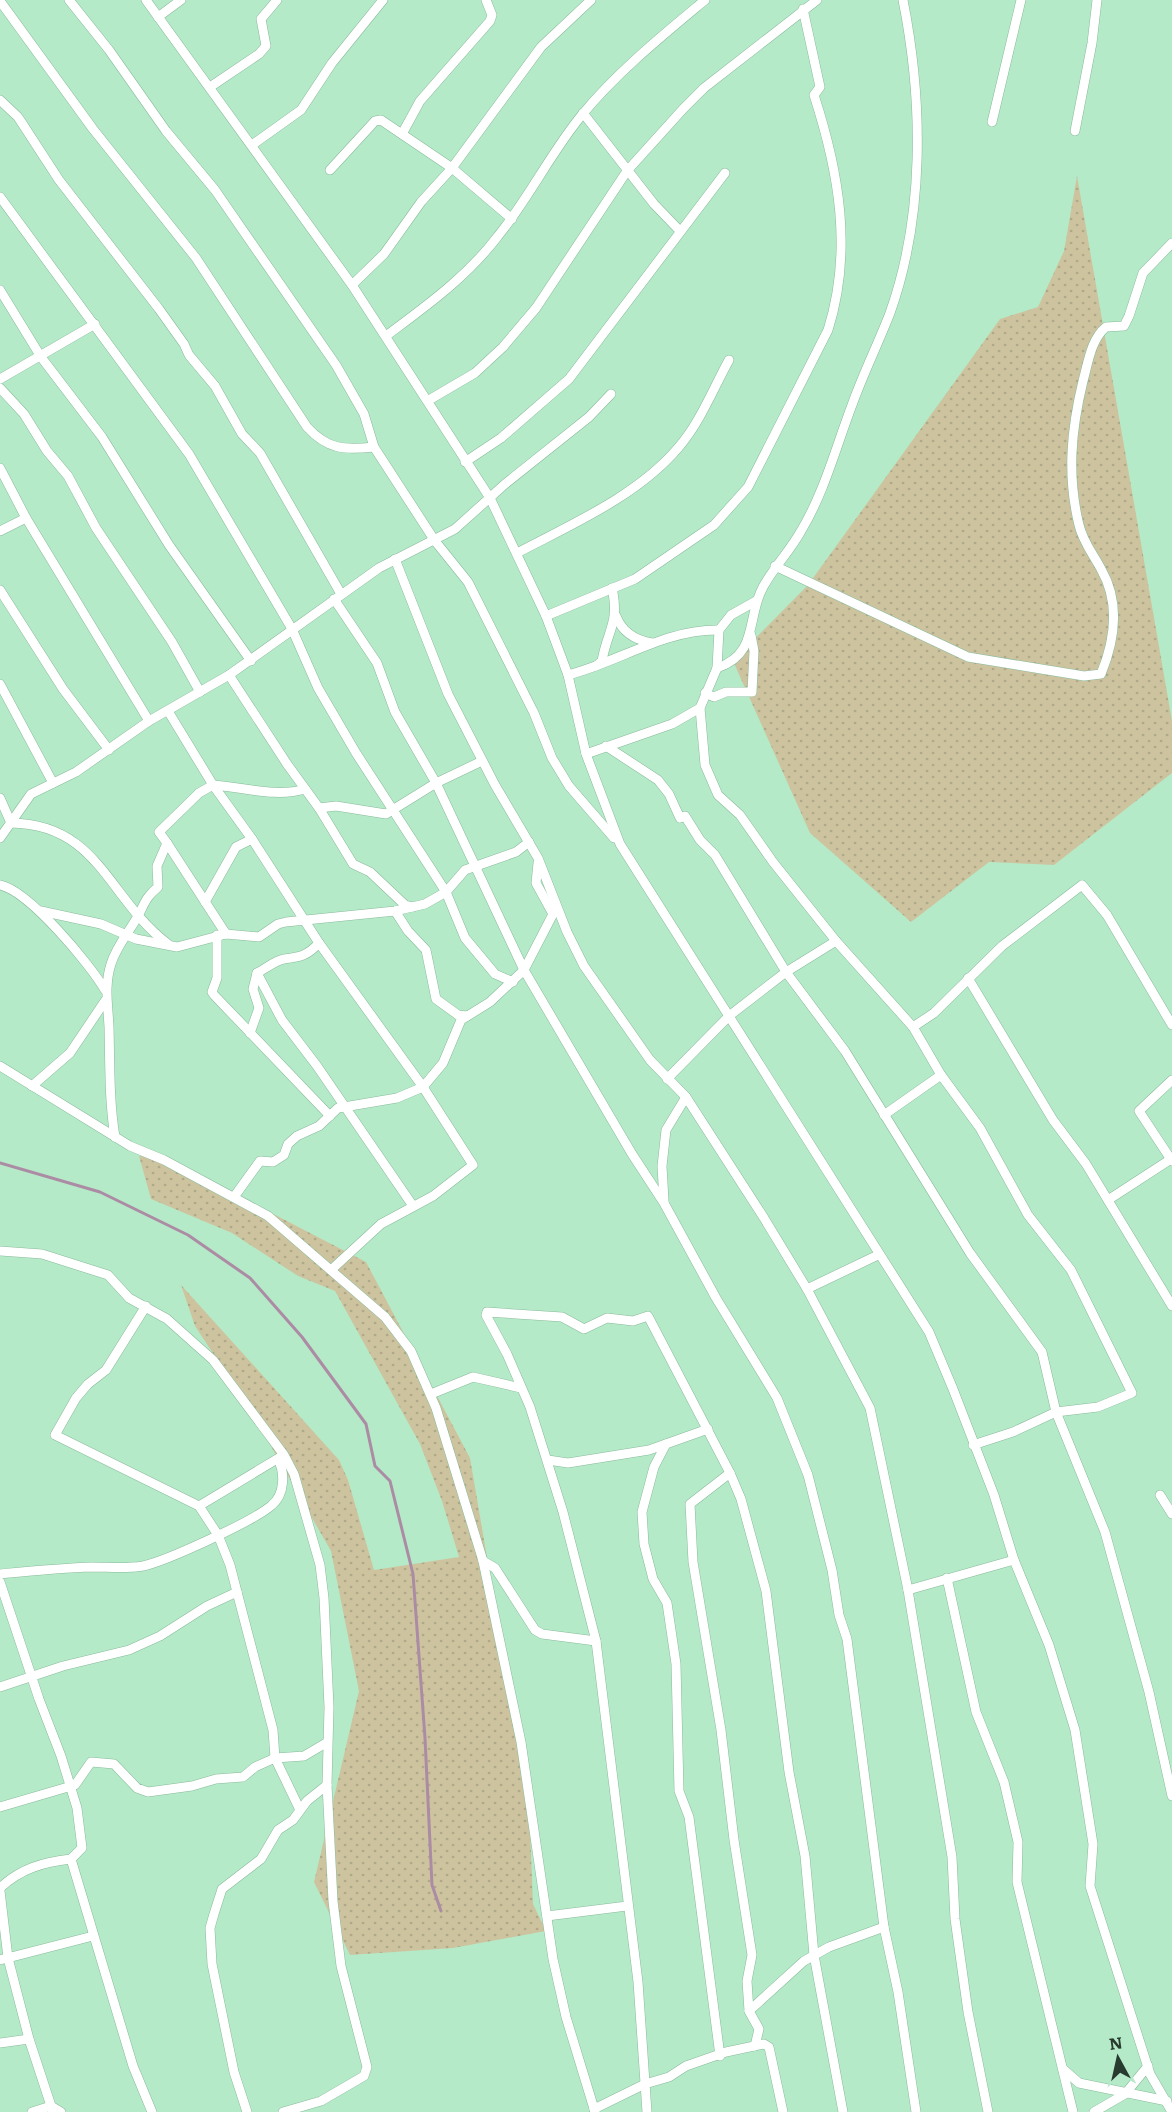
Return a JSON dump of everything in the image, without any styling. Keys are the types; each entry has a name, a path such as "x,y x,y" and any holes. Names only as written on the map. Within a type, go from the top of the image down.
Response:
{"street":[{"path":"69,0 166,131 216,190 292,300 360,406 370,428 374,447 435,541 468,582 534,713 552,758 569,786 620,844 878,1255 929,1332 993,1495 1014,1560 1049,1645 1075,1730 1094,1844 1090,1886 1148,2066 1172,2112"},
{"path":"146,0 352,285 429,400 465,462 490,498 546,616 568,675 586,754 620,844"},
{"path":"158,17 181,0"},
{"path":"210,87 259,54 266,46 261,19 277,0"},
{"path":"252,145 301,110 332,63 383,0"},
{"path":"402,134 420,101 490,21 492,15 486,0"},
{"path":"352,285 377,262 428,192 452,168 541,47 591,0"},
{"path":"386,336 459,280 512,219 537,183 555,149 583,113 705,0"},
{"path":"429,400 475,373 503,348 536,308 627,171 704,88 817,0"},
{"path":"717,668 730,662 750,638 756,601 775,566 801,531 834,457 852,404 890,313 906,256 914,191 916,91 912,47 903,0"},
{"path":"992,122 1021,0"},
{"path":"1075,131 1092,43 1097,0"},
{"path":"0,1 93,129 196,258 307,427 317,438 345,450 374,447"},
{"path":"546,616 635,579 714,525 748,487 828,330 835,306 843,247 834,176 814,95 819,87 803,9"},
{"path":"0,100 18,117 59,180 159,309 184,344 189,355 215,386 242,434 260,453 338,597 377,663 395,712 436,783 524,970 632,1154 664,1203 716,1298 777,1398 808,1475 832,1570 838,1615 847,1639 884,1927 898,1992 915,2110"},
{"path":"583,113 654,204 680,231"},
{"path":"330,170 377,119 452,168 512,219"},
{"path":"465,462 501,438 569,379 612,326 725,173"},
{"path":"0,197 189,454 292,628 318,688 392,812 446,892 465,938 495,974 513,982"},
{"path":"775,566 968,657 1084,676 1101,674 1110,646 1114,607 1108,584 1085,544 1079,525 1070,471 1072,439 1080,396 1097,337 1106,327 1124,326 1143,273 1172,243"},
{"path":"0,290 41,357 102,436 170,545 251,661"},
{"path":"0,379 95,324"},
{"path":"517,554 614,499 649,475 678,448 690,432 729,360"},
{"path":"0,388 24,414 47,451 68,476 109,550 172,642 200,692"},
{"path":"0,838 32,794 76,772 149,721 251,661 292,628 395,559 435,541 462,524 490,498 589,417 611,394"},
{"path":"0,468 26,518 149,721"},
{"path":"0,531 26,518"},
{"path":"395,559 444,683 482,761 538,858 567,932 584,966 650,1060 686,1097 807,1289 870,1408 908,1590 952,1857 955,1919 968,2012 988,2112"},
{"path":"612,588 619,623 632,636 652,643"},
{"path":"0,590 63,689 109,750"},
{"path":"756,601 731,615 719,630 717,668 700,708 705,765 718,795 740,815 773,862 836,941 913,1027 941,1075 980,1128 1028,1215 1071,1270 1132,1393 1098,1407 1056,1412 1013,1432 973,1445"},
{"path":"595,668 602,661 603,645 612,632 616,616"},
{"path":"568,675 595,668 652,643 699,629 719,630"},
{"path":"705,693 714,697 726,692 752,692 754,651 750,630"},
{"path":"229,675 319,808 353,864 370,872 405,905 413,907"},
{"path":"0,684 53,783"},
{"path":"586,754 672,724 700,708"},
{"path":"168,711 213,785 252,838 319,943 423,1087 473,1165 433,1196 381,1224 330,1270"},
{"path":"606,746 657,780 669,794 680,818 685,816 700,840 715,855 786,972 845,1051 970,1253 1042,1352 1056,1412 1105,1532 1149,1692 1172,1796"},
{"path":"319,808 336,806 386,814 436,783 482,761"},
{"path":"305,789 294,792 259,792 213,785 199,793 159,832 206,902 221,934 217,978 212,992 330,1116"},
{"path":"0,798 10,823"},
{"path":"10,823 48,827 64,834 83,847 138,915 170,945"},
{"path":"206,902 236,847 252,838"},
{"path":"41,911 101,924 136,939 185,947 221,934 259,937 278,924 413,907 446,892 465,870 510,855 529,842"},
{"path":"115,1137 108,1074 109,1024 105,990 111,963 145,899 158,887 157,866 167,843"},
{"path":"234,1197 261,1161 273,1162 284,1155 288,1144 297,1136 319,1126 345,1106 375,1103 423,1087 443,1064 461,1020 490,1002 524,970 553,914 536,883 538,858"},
{"path":"0,885 13,889 41,911 95,971 105,990"},
{"path":"913,1027 934,1013 968,978 1027,925 1082,885 1112,922 1172,1025"},
{"path":"395,911 408,931 426,950 436,999 458,1015 467,1016"},
{"path":"667,1079 729,1016 786,972 836,941"},
{"path":"250,1033 258,1008 253,989 257,973 283,959 292,960 304,957 319,943"},
{"path":"257,973 282,1020 345,1106 413,1206"},
{"path":"968,978 1053,1120 1086,1164 1172,1306"},
{"path":"32,1086 70,1053 105,1001"},
{"path":"0,1066 115,1137 268,1216 385,1317 411,1351 431,1394 483,1561 521,1742 547,1916 566,2017 595,2111 645,2084 669,2077 686,2066 726,2052 764,2044 769,2047 783,2112"},
{"path":"884,1115 941,1075"},
{"path":"1108,1200 1171,1160 1139,1110 1172,1080"},
{"path":"664,1203 662,1166 666,1130 686,1097"},
{"path":"0,1251 42,1254 108,1275 129,1298 167,1319 213,1359 281,1457 307,1514 320,1565 324,1598 328,1684 327,1785 333,1901 341,1966 367,2067 364,2076 321,2101 283,2112"},
{"path":"807,1289 878,1255"},
{"path":"146,1306 106,1370 82,1391 55,1435 199,1506 218,1535 230,1565 273,1730 275,1758 300,1810"},
{"path":"647,2112 638,1982 596,1641 548,1460 521,1388 486,1315 487,1312 562,1317 584,1329 607,1318 633,1321 646,1315 664,1342 730,1473 741,1499 766,1591 789,1772 804,1856 814,1954 843,2112"},
{"path":"431,1394 473,1377 521,1388"},
{"path":"548,1460 568,1463 649,1450 708,1429"},
{"path":"666,1444 654,1467 642,1512 644,1544 654,1579 667,1603 670,1623 676,1664 679,1791 689,1816 720,2056"},
{"path":"199,1506 281,1457"},
{"path":"0,1574 145,1565 218,1535 273,1505 281,1492 284,1473 281,1457"},
{"path":"730,1473 692,1502 689,1511 693,1562 721,1730 734,1840 752,1955 747,1981 748,2011 759,2029 755,2046"},
{"path":"1160,1495 1172,1514"},
{"path":"908,1590 1014,1560"},
{"path":"483,1561 495,1568 535,1630 542,1634 596,1641"},
{"path":"947,1578 976,1712 1004,1782 1018,1842 1017,1882 1072,2112"},
{"path":"0,1582 77,1808 82,1848 71,1859 32,1867 15,1874 0,1890 4,1959 52,2109"},
{"path":"0,1687 129,1650 160,1636 207,1606 237,1592"},
{"path":"0,1807 75,1785 91,1762 114,1764 137,1788 148,1792 192,1786 216,1779 243,1777 255,1767 275,1758 304,1756 326,1743"},
{"path":"247,2112 234,2072 212,1964 210,1928 222,1889 261,1859 278,1830 293,1820 300,1810 327,1785"},
{"path":"71,1859 84,1895 93,1936 133,2066 152,2112"},
{"path":"547,1916 627,1906"},
{"path":"748,2011 814,1954 884,1927"},
{"path":"4,1959 93,1936"},
{"path":"0,2043 29,2039"},
{"path":"1094,2112 1125,2094 1148,2066"},
{"path":"1063,2069 1079,2083 1167,2101"},
{"path":"32,2112 52,2109 61,2112"}],"shaded area":[{"path":"1077,176 1172,721 1172,773 1054,865 989,862 911,922 810,833 733,661 808,585 1000,319 1038,307 1064,251"},
{"path":"139,1156 165,1158 366,1262 470,1458 529,1803 533,1904 546,1931 453,1948 350,1955 314,1882 359,1691 331,1551 249,1408 195,1326 181,1285 339,1460 348,1480 374,1570 459,1557 442,1501 420,1444 335,1291 298,1276 232,1233 151,1199"}],"waterway":[{"path":"0,1163 100,1192 188,1235 250,1278 302,1337 366,1424 375,1466 390,1481 413,1574 425,1738 432,1885 441,1911"}]}
